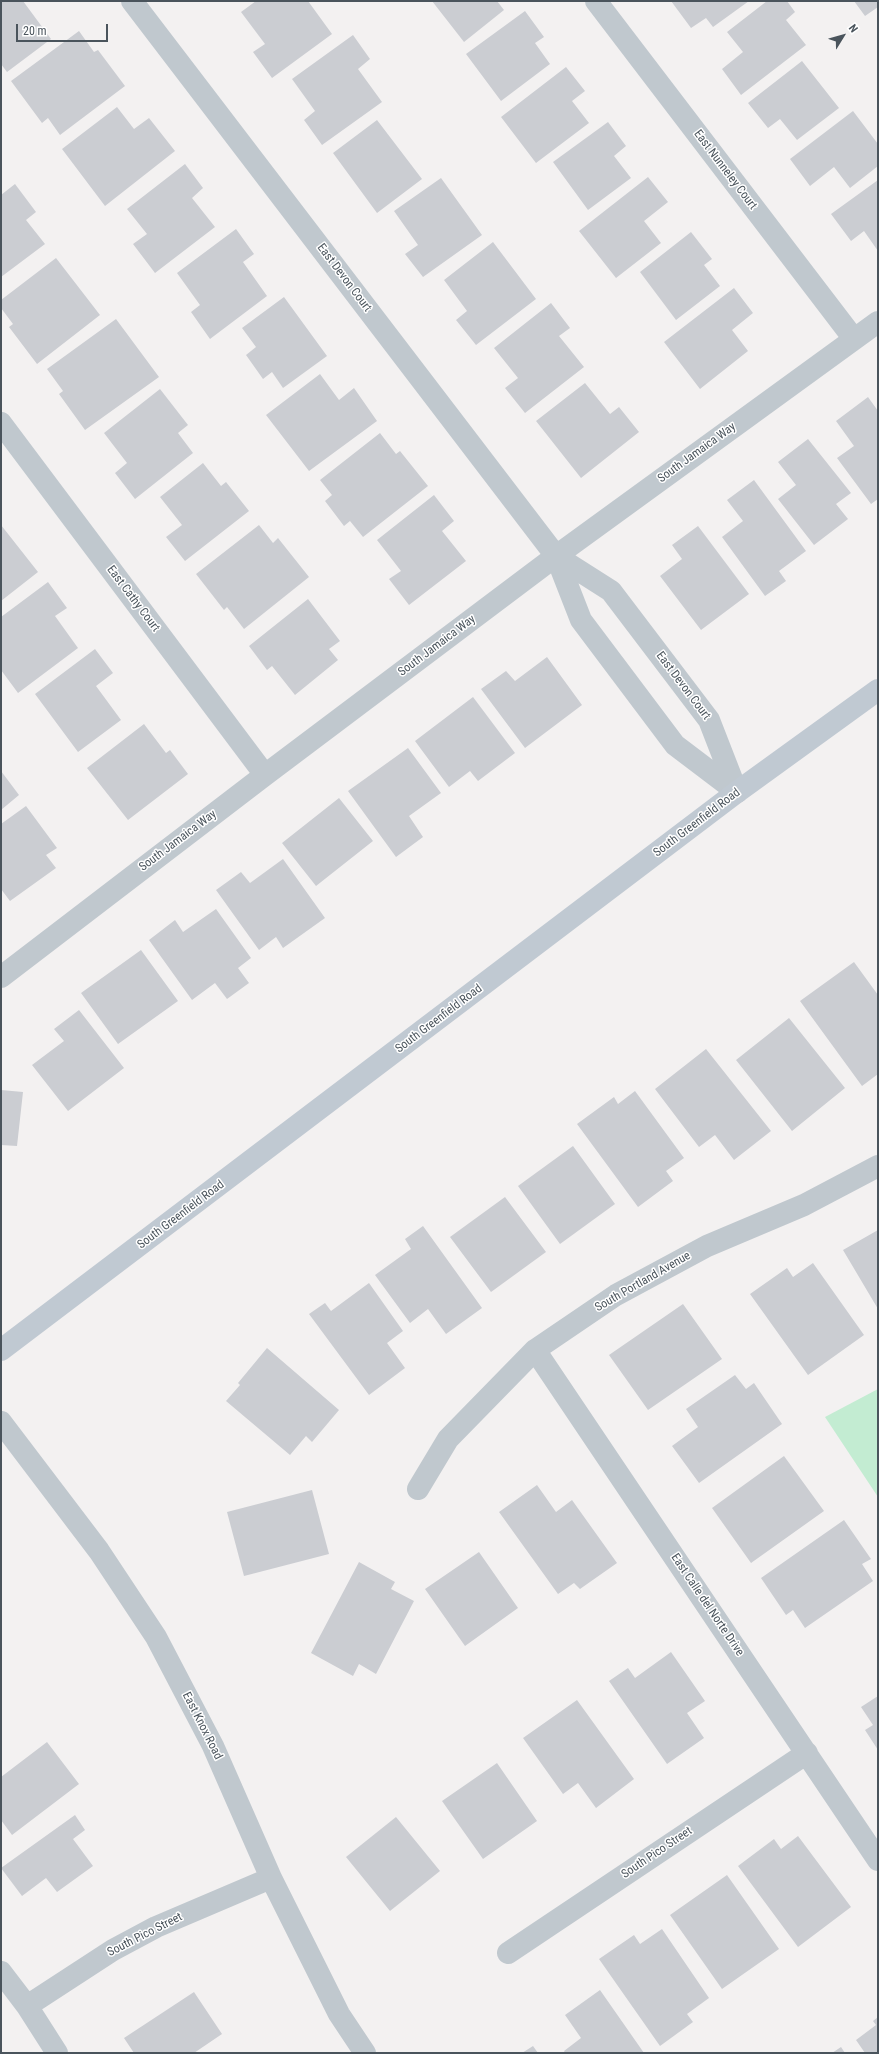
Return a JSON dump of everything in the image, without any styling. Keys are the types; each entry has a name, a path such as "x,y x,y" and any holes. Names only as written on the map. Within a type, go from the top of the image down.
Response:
{"main road":[{"name":"South Greenfield Road","path":"1,1350 737,792 878,690"}],"street":[{"name":"East Devon Court","path":"132,1 556,556 581,620 675,745 737,792"},
{"name":"East Nunneley Court","path":"596,1 854,339"},
{"name":"South Jamaica Way","path":"1,977 265,775 556,556 878,322"},
{"name":"East Cathy Court","path":"1,423 265,775"},
{"name":"East Devon Court","path":"556,556 611,591 616,597 709,720 737,792"},
{"name":"South Portland Avenue","path":"418,1489 448,1439 535,1350 616,1295 707,1246 804,1205 878,1166"},
{"name":"East Calle del Norte Drive","path":"535,1350 878,1860"},
{"name":"East Knox Road","path":"1,1422 99,1551 156,1637 213,1746 271,1878 339,2014 364,2053"},
{"name":"South Pico Street","path":"508,1953 807,1753"},
{"name":"South Pico Street","path":"27,2006 113,1950 156,1927 271,1878"},
{"path":"1,1972 27,2006 57,2053"}],"green space":[{"path":"878,1389 878,1497 825,1417"}],"building":[{"path":"1,1 23,1 51,39 7,72 1,64"},
{"path":"256,1 308,1 332,34 272,78 253,52 265,44 241,12"},
{"path":"432,1 497,1 504,10 464,42"},
{"path":"671,1 749,1 713,27 706,18 691,28"},
{"path":"767,1 787,1 795,12 786,20 806,45 741,95 722,69 743,52 727,32"},
{"path":"854,1 878,1 878,7 865,16"},
{"path":"525,11 544,37 535,43 550,64 501,101 466,54"},
{"path":"79,31 94,52 98,50 125,86 60,135 48,118 42,123 11,81"},
{"path":"353,35 370,59 358,69 382,102 322,145 304,120 315,111 292,79"},
{"path":"802,61 839,108 797,140 780,119 768,128 748,103"},
{"path":"566,67 585,91 572,101 589,123 536,163 501,117"},
{"path":"117,107 134,129 149,118 175,151 105,206 62,149"},
{"path":"853,111 878,144 878,166 850,188 834,167 810,186 790,159"},
{"path":"377,120 422,179 377,213 333,153"},
{"path":"608,122 626,146 614,156 631,178 588,210 553,162"},
{"path":"185,164 203,188 192,198 215,227 155,273 133,244 147,234 127,209"},
{"path":"648,177 668,202 644,221 661,243 616,278 579,231"},
{"path":"441,178 482,235 423,277 405,254 418,245 394,211"},
{"path":"878,180 878,251 864,231 851,241 831,214"},
{"path":"15,184 36,212 26,220 45,244 1,277 1,195"},
{"path":"236,229 254,254 243,262 267,296 210,339 191,312 200,305 177,273"},
{"path":"691,232 712,259 704,265 720,286 676,320 640,272"},
{"path":"493,242 536,299 476,345 456,320 467,311 444,280"},
{"path":"56,258 100,315 37,364 9,327 13,324 1,308 1,300"},
{"path":"734,288 753,313 732,330 748,351 700,389 664,342"},
{"path":"284,297 327,356 283,388 272,372 263,379 246,355 256,347 242,328"},
{"path":"551,303 570,328 559,336 584,367 525,413 505,388 518,378 494,348"},
{"path":"116,319 159,377 85,430 59,394 63,391 47,369"},
{"path":"320,374 339,400 354,388 377,421 309,471 266,415"},
{"path":"585,383 610,414 619,407 639,432 581,478 536,421"},
{"path":"160,389 188,425 178,433 193,453 135,499 115,473 127,463 104,433"},
{"path":"868,397 878,411 878,499 871,504 837,458 854,446 836,421"},
{"path":"380,433 396,454 400,451 428,486 363,537 350,521 344,526 325,501 332,495 320,480"},
{"path":"808,439 851,493 836,504 848,519 814,545 778,499 796,485 778,462"},
{"path":"203,463 221,486 226,482 249,511 185,561 166,537 182,525 160,497"},
{"path":"754,480 806,551 779,571 786,581 765,596 722,537 743,521 727,500"},
{"path":"434,495 454,521 442,531 466,561 409,605 389,579 401,571 377,540"},
{"path":"1,525 38,572 1,601"},
{"path":"259,525 273,543 278,538 309,577 244,629 227,607 224,610 196,574"},
{"path":"698,526 749,594 701,630 660,576 682,559 672,545"},
{"path":"48,582 67,608 55,616 78,648 18,693 1,670 1,617"},
{"path":"308,599 340,641 329,649 338,660 295,695 272,666 267,670 249,646"},
{"path":"95,649 113,673 96,686 121,720 78,752 35,694"},
{"path":"547,657 582,705 525,748 481,689 506,671 515,681"},
{"path":"473,697 515,753 478,781 470,771 449,787 415,741"},
{"path":"144,724 166,753 170,750 188,774 128,820 87,768"},
{"path":"408,748 441,793 409,816 423,837 396,857 348,791"},
{"path":"1,771 19,795 1,810"},
{"path":"339,798 373,841 316,886 282,843"},
{"path":"26,806 57,848 46,855 56,868 10,901 1,889 1,824"},
{"path":"283,859 325,918 283,948 276,937 259,950 216,890 241,872 250,883"},
{"path":"216,909 251,958 238,968 249,983 227,999 215,983 192,1000 149,940 175,920 183,932"},
{"path":"141,950 178,1001 118,1044 81,993"},
{"path":"854,962 878,995 878,1074 862,1086 800,1001"},
{"path":"79,1010 124,1068 68,1111 32,1065 64,1041 54,1029"},
{"path":"789,1018 845,1088 792,1131 736,1060"},
{"path":"706,1049 771,1131 734,1160 715,1135 699,1147 655,1089"},
{"path":"1,1090 23,1092 17,1146 1,1145"},
{"path":"635,1091 684,1158 666,1171 673,1181 638,1207 577,1124 614,1097 618,1104"},
{"path":"573,1146 615,1204 560,1244 518,1186"},
{"path":"505,1197 546,1252 491,1292 450,1237"},
{"path":"423,1226 482,1308 446,1334 428,1309 410,1323 375,1275 411,1249 405,1239"},
{"path":"878,1230 878,1309 843,1250"},
{"path":"813,1263 864,1335 808,1375 750,1294 787,1268 793,1277"},
{"path":"369,1283 403,1331 387,1343 405,1368 369,1395 309,1314 325,1303 331,1311"},
{"path":"683,1304 722,1359 648,1410 609,1355"},
{"path":"267,1348 339,1410 312,1442 306,1436 290,1455 226,1401 240,1385 238,1383"},
{"path":"735,1375 746,1389 754,1383 782,1424 699,1483 672,1446 698,1427 686,1409"},
{"path":"784,1456 824,1511 751,1563 712,1508"},
{"path":"537,1485 556,1512 572,1500 617,1563 580,1589 574,1583 558,1594 499,1512"},
{"path":"312,1490 329,1554 244,1576 227,1512"},
{"path":"844,1520 871,1559 862,1564 873,1581 805,1628 793,1610 786,1615 761,1578"},
{"path":"479,1552 518,1608 465,1646 425,1589"},
{"path":"359,1562 395,1582 391,1589 414,1601 376,1674 359,1664 353,1676 311,1653"},
{"path":"671,1652 705,1701 687,1713 704,1738 667,1764 609,1681 628,1668 635,1678"},
{"path":"878,1696 878,1750 865,1730 873,1725 861,1707"},
{"path":"577,1700 634,1779 596,1808 578,1783 563,1794 523,1738"},
{"path":"47,1742 79,1784 12,1835 1,1820 1,1777"},
{"path":"497,1763 537,1821 483,1859 442,1801"},
{"path":"75,1815 85,1830 73,1839 93,1866 57,1892 46,1878 22,1896 1,1868"},
{"path":"396,1817 440,1871 390,1911 346,1857"},
{"path":"798,1836 851,1907 798,1947 738,1866 774,1839 781,1849"},
{"path":"727,1875 779,1949 722,1989 670,1915"},
{"path":"662,1929 709,1998 687,2014 693,2022 660,2046 599,1959 634,1935 640,1944"},
{"path":"600,1990 644,2053 565,2053 564,2051 581,2038 565,2015"},
{"path":"194,1992 222,2034 194,2053 134,2053 124,2038"},
{"path":"878,2017 878,2053 865,2053 856,2040 876,2025 873,2021"},
{"path":"533,2046 538,2053 522,2053"},
{"path":"841,2047 845,2053 832,2053"}]}
